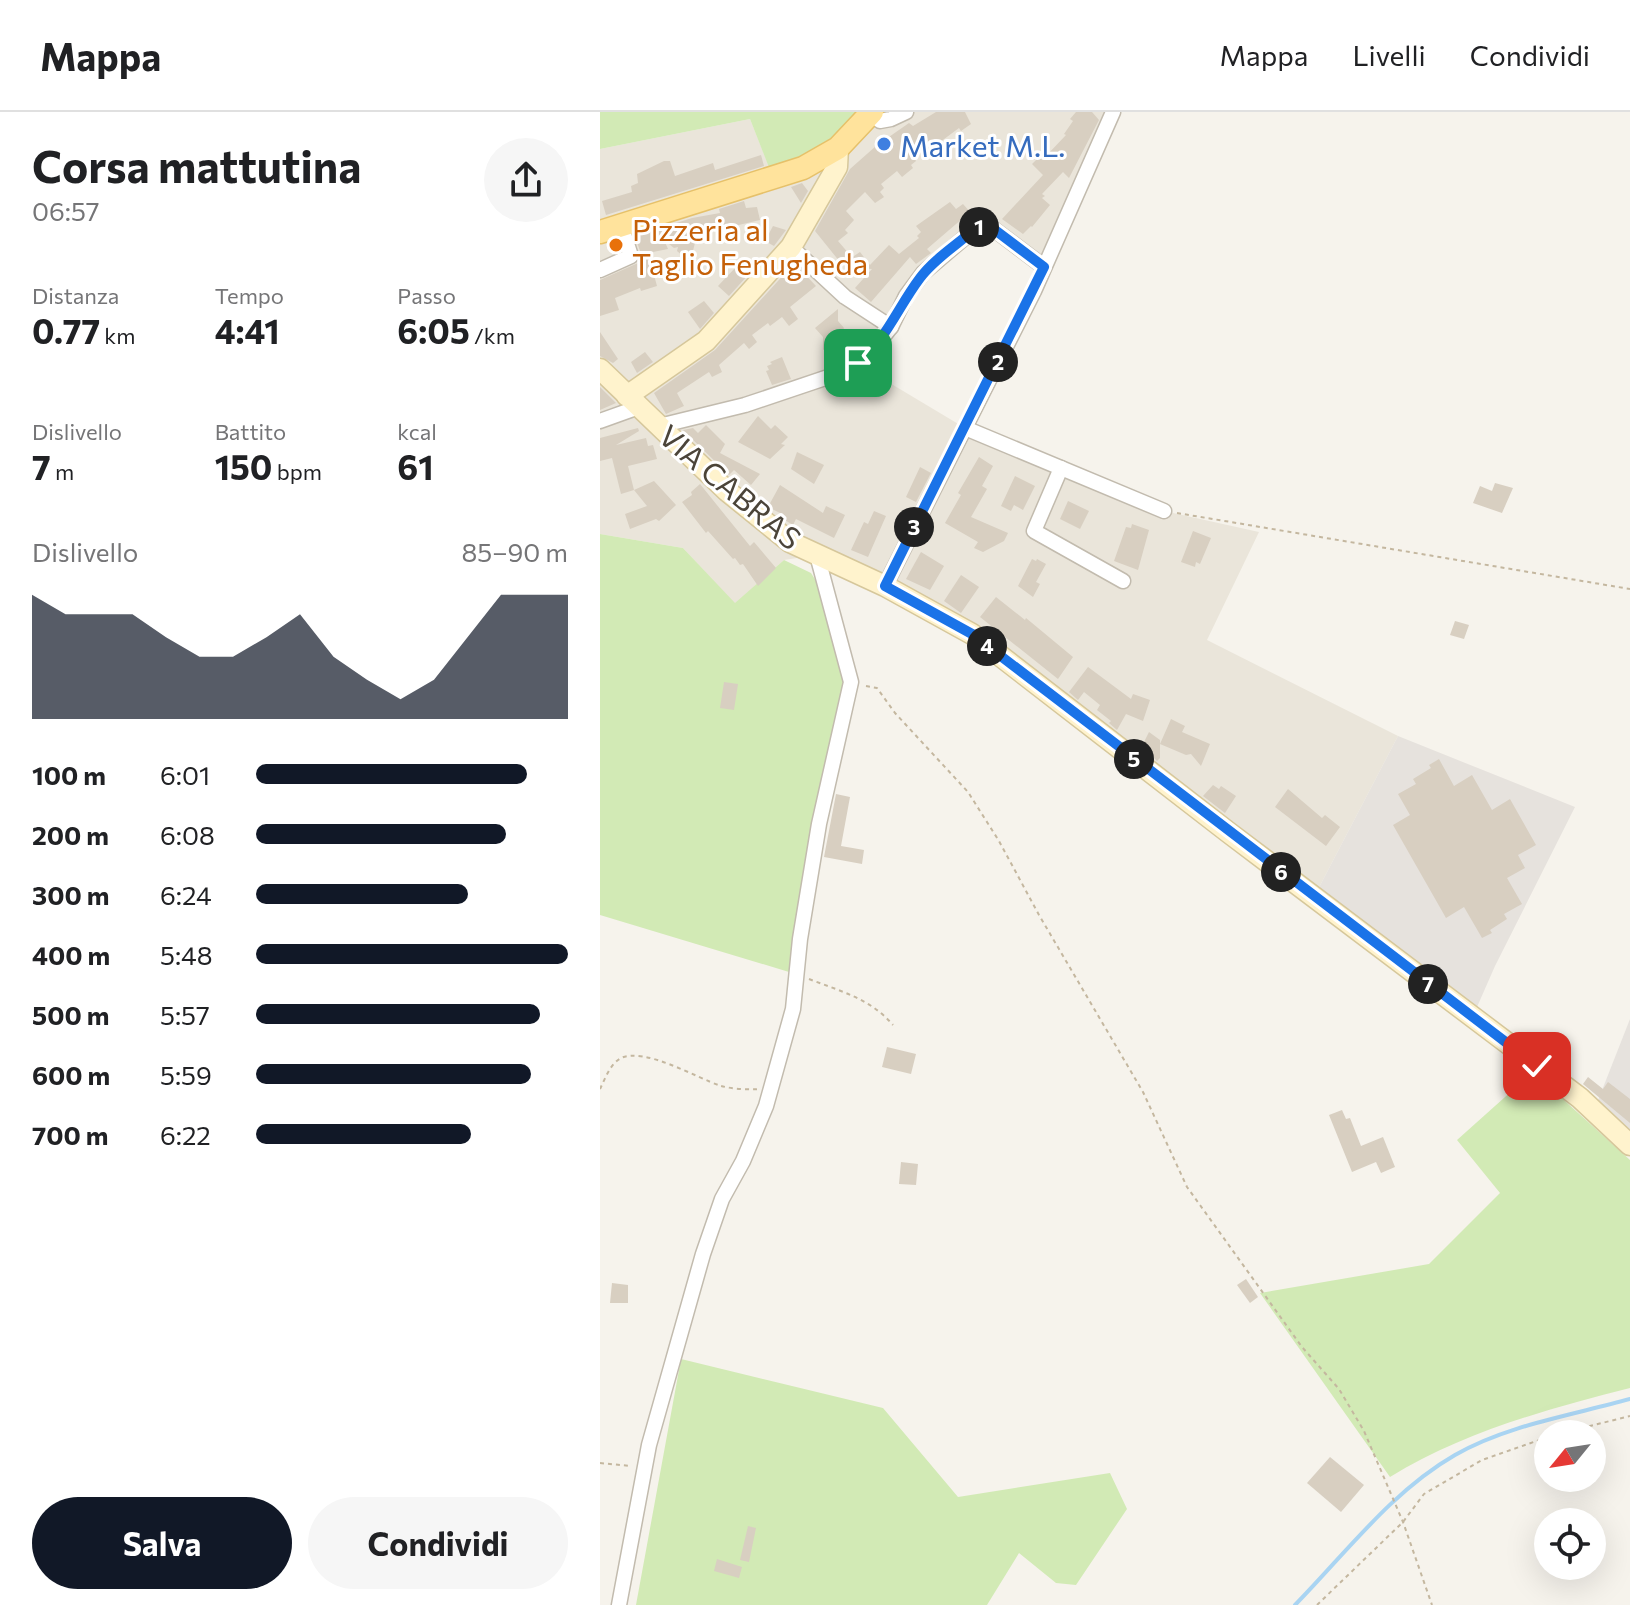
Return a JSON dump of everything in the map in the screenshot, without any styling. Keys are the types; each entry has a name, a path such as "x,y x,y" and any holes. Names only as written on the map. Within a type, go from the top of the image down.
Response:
{"main road":[{"path":"610,228 803,168 838,148 872,113"}],"street":[{"path":"872,113 880,121 906,112"},
{"path":"885,586 1044,267 1113,112"},
{"path":"600,421 633,402 706,341 791,247 837,167 838,148"},
{"path":"803,168 810,173 822,194"},
{"path":"659,426 745,405 843,372 871,352 891,327 906,296 923,273 976,228 984,225 991,227 1044,267"},
{"path":"600,270 631,256 610,228"},
{"path":"791,247 845,297 891,327"},
{"name":"VIA CABRAS","path":"600,369 727,491 790,542 885,586 972,634 1580,1098 1630,1145"},
{"path":"965,428 1164,511"},
{"path":"1061,468 1034,531 1123,581"},
{"path":"619,1605 644,1467 703,1254 722,1199 743,1161 772,1088 793,1009 819,824 851,682 817,555"}],"path":[{"path":"1164,511 1630,589"},
{"path":"851,682 877,688 895,713 968,792 999,841 1143,1092 1187,1187 1302,1347 1339,1389 1364,1431 1403,1522 1432,1605"},
{"path":"797,974 867,1002 881,1011 893,1025"},
{"path":"600,1089 620,1058 632,1056 647,1057 724,1086 749,1090 772,1088"},
{"path":"1605,1420 1630,1416"},
{"path":"1317,1605 1403,1522 1424,1494 1449,1477 1506,1449 1534,1441"},
{"path":"600,1463 644,1467"}],"shaded area":[{"path":"859,112 1113,112 1044,267 984,225 923,273 858,364 965,428 1164,511 1259,532 1207,640 1398,736 1314,897 972,634 817,555 784,560 735,604 683,548 600,534 600,149 750,119 770,169"},
{"path":"1398,736 1575,807 1477,1007 1314,897"},
{"path":"1630,1019 1630,1136 1597,1103"}],"green space":[{"path":"600,112 859,112 818,152 770,170 750,119 600,149"},
{"path":"600,534 683,548 735,603 784,560 811,573 821,589 845,678 789,972 600,915"},
{"path":"1533,1072 1630,1160 1630,1388 1476,1435 1390,1477 1260,1293 1429,1264 1500,1193 1457,1140"},
{"path":"681,1359 883,1408 958,1497 1110,1473 1127,1509 1076,1585 1056,1583 1019,1553 987,1605 636,1605"}],"building":[{"path":"936,112 965,112 971,124 961,131 959,128 932,148 928,144 913,156 916,161 911,165 913,168 902,177 897,171 881,184 884,188 880,192 884,197 875,203 865,192 846,211 854,220 845,230 848,233 838,241 850,255 840,262 815,231 850,169 909,123 913,126"},
{"path":"1076,112 1092,112 1099,120 1069,178 1063,172 1042,194 1050,205 1023,234 1002,219 1043,175 1032,164 1043,153 1046,156 1066,135 1073,121 1070,119"},
{"path":"761,155 764,166 606,215 602,201 632,192 631,186 638,183 637,174 664,161 670,161 675,176 713,163 715,170"},
{"path":"802,183 808,191 801,203 791,187"},
{"path":"744,201 746,208 757,207 760,220 696,235 698,243 695,243 690,262 677,251 678,247 674,248 664,240 668,249 648,253 657,286 641,291 640,288 615,298 619,310 600,316 600,280 638,263 641,254 635,236 692,218 720,213 719,209"},
{"path":"950,202 956,209 963,204 970,212 927,249 931,253 916,264 910,257 871,302 855,288 872,269 855,268 848,260 860,252 870,265 889,245 899,254 919,238 917,236 921,232 916,226"},
{"path":"773,226 786,230 774,246 765,241"},
{"path":"753,261 757,265 729,296 718,286 736,267 740,272"},
{"path":"794,266 816,286 790,307 798,319 789,326 782,317 770,326 768,323 752,335 757,342 749,349 744,343 719,365 722,372 712,377 709,372 677,393 684,406 666,414 654,393 715,350"},
{"path":"704,301 714,313 700,329 688,312"},
{"path":"838,309 838,321 844,328 836,344 823,350 823,337 815,328"},
{"path":"600,332 618,359 613,363 600,356"},
{"path":"645,352 653,362 637,373 631,362"},
{"path":"782,357 791,379 772,385 767,366"},
{"path":"600,387 616,403 600,410"},
{"path":"758,416 771,429 775,425 788,437 781,444 785,445 770,459 738,442"},
{"path":"706,425 725,444 720,453 760,474 751,485 734,470 729,475 683,430 693,428 698,433"},
{"path":"638,428 639,431 616,445 646,438 648,446 653,445 657,459 628,466 634,490 621,494 612,458 600,461 600,438"},
{"path":"797,452 824,465 814,484 791,469"},
{"path":"979,457 993,466 982,486 987,489 971,517 1008,533 1004,541 983,552 974,548 978,542 945,523"},
{"path":"920,467 931,473 916,502 906,497"},
{"path":"1015,476 1035,486 1023,510 1014,505 1011,511 1001,506"},
{"path":"654,481 676,505 659,521 656,519 630,529 625,514 647,506 634,490"},
{"path":"1495,483 1513,488 1502,513 1473,503 1480,486 1492,491"},
{"path":"700,484 750,546 754,542 776,568 758,586 743,564 733,559 708,531 706,533 682,502"},
{"path":"780,485 823,513 826,506 845,515 834,538 796,519 793,525 780,517 782,514 768,507"},
{"path":"1068,501 1089,511 1080,529 1060,519"},
{"path":"874,511 886,516 868,557 851,550 864,522 868,524"},
{"path":"1132,524 1149,530 1138,570 1114,561 1126,527 1131,528"},
{"path":"1193,531 1211,538 1200,564 1196,562 1195,567 1181,562"},
{"path":"921,552 944,566 930,590 906,579"},
{"path":"1032,559 1046,564 1036,582 1040,584 1033,597 1018,586"},
{"path":"961,575 979,587 961,613 944,601"},
{"path":"996,597 1073,657 1058,679 980,617"},
{"path":"1455,621 1469,625 1464,639 1450,635"},
{"path":"1088,667 1131,699 1133,694 1150,700 1143,721 1126,714 1117,730 1097,710 1100,705 1084,692 1078,700 1069,692"},
{"path":"724,682 738,684 734,710 720,708"},
{"path":"1171,719 1185,726 1182,732 1210,744 1201,766 1191,754 1186,755 1160,744"},
{"path":"1149,732 1160,740 1160,758 1157,761 1142,746"},
{"path":"1439,759 1454,786 1472,775 1492,810 1510,799 1536,845 1518,855 1525,868 1507,878 1522,904 1504,914 1507,919 1482,938 1464,907 1446,918 1393,825 1410,815 1398,794 1416,784 1413,779"},
{"path":"1213,785 1219,789 1221,786 1236,796 1225,813 1203,796"},
{"path":"1288,789 1322,818 1325,815 1340,827 1326,846 1275,807"},
{"path":"836,794 850,797 841,846 864,850 862,864 824,857"},
{"path":"887,1047 916,1054 911,1074 882,1067"},
{"path":"1588,1077 1603,1089 1608,1082 1630,1099 1630,1123 1583,1084"},
{"path":"1342,1110 1346,1119 1350,1118 1361,1146 1383,1137 1395,1167 1381,1173 1376,1162 1352,1172 1329,1115"},
{"path":"901,1162 918,1164 916,1185 899,1184"},
{"path":"1246,1279 1258,1297 1250,1303 1237,1285"},
{"path":"612,1283 628,1285 628,1303 610,1303"},
{"path":"1330,1457 1364,1485 1341,1512 1307,1483"},
{"path":"748,1526 756,1528 749,1562 740,1560"},
{"path":"717,1559 742,1567 739,1578 714,1571"}],"waterway":[{"path":"1295,1605 1410,1486 1455,1455 1518,1428 1630,1399"}],"place":[{"name":"Market M.L.","path":"884,144"},
{"name":"Pizzeria al Taglio Fenugheda","path":"616,245"}],"route":[{"path":"858,363 891,327 906,296 923,273 976,228 984,225 991,227 1044,267 885,586 972,634 1537,1066"}]}
